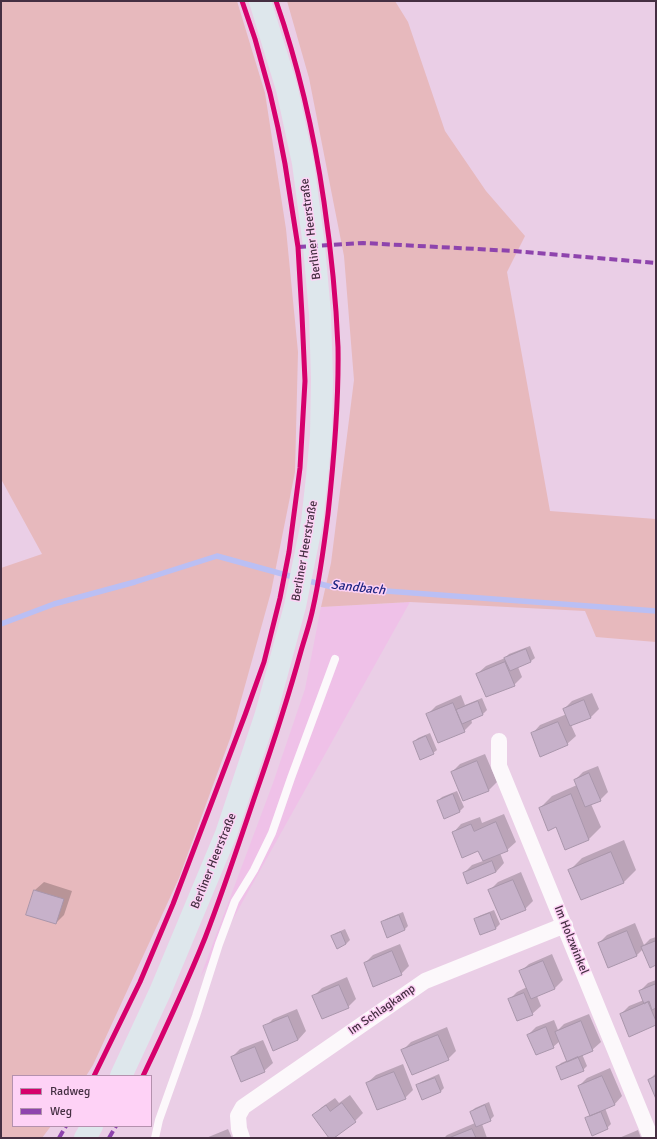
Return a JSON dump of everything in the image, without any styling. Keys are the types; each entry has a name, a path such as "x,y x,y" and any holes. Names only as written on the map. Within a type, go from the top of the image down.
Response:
{"main road":[{"name":"Berliner Heerstraße","path":"120,1075 160,992 226,834 266,714 295,606 312,522 320,435 322,379 319,307 314,246 303,163 287,89 260,1"},
{"path":"85,1138 91,1127"}],"street":[{"name":"Im Holzwinkel","path":"499,741 500,766 651,1138"},
{"name":"Im Schlagkamp","path":"242,1138 239,1129 238,1116 243,1107 425,981 565,925"}],"lane":[{"path":"155,1138 219,944 235,901 254,870 272,833 335,659"}],"shaded area":[{"path":"1,1 237,1 265,93 286,229 298,352 295,472 271,592 231,736 179,878 93,1065 87,1075 12,1075 12,1127 50,1127 42,1138 1,1138 1,568 42,554 1,479"},
{"path":"287,1 395,1 408,22 445,131 486,191 525,236 507,272 550,511 656,519 656,642 596,637 585,611 410,602 321,607 331,563 354,380 344,256 309,78"},
{"path":"410,602 200,978 273,783 305,689 321,607"}],"building":[{"path":"526,649 531,662 510,671 504,658"},
{"path":"505,662 515,686 486,697 476,674"},
{"path":"584,700 591,718 570,726 563,709"},
{"path":"478,701 483,715 462,724 456,710"},
{"path":"453,703 465,732 438,743 426,714"},
{"path":"558,722 568,745 540,757 531,733"},
{"path":"426,736 434,754 420,760 413,742"},
{"path":"477,761 489,791 463,801 451,772"},
{"path":"589,773 601,801 585,807 574,780"},
{"path":"453,794 460,812 444,819 437,801"},
{"path":"571,794 589,840 565,850 556,827 548,831 539,808"},
{"path":"496,822 508,851 483,861 478,851 462,858 452,832 471,824 474,831"},
{"path":"611,852 624,883 581,900 568,870"},
{"path":"492,861 496,872 467,884 463,873"},
{"path":"513,880 526,910 501,920 488,890"},
{"path":"34,890 64,899 56,924 26,915"},
{"path":"490,913 496,929 480,935 474,919"},
{"path":"399,915 405,930 387,938 381,922"},
{"path":"627,931 637,956 608,968 598,943"},
{"path":"341,932 346,944 337,949 331,936"},
{"path":"656,941 656,965 650,968 641,947"},
{"path":"392,951 402,975 373,987 364,963"},
{"path":"543,961 555,989 531,999 519,971"},
{"path":"656,984 656,1008 652,1010 649,1001 644,1004 639,991"},
{"path":"339,985 349,1008 322,1019 312,996"},
{"path":"524,993 533,1015 517,1021 508,999"},
{"path":"648,1002 656,1021 656,1025 629,1037 620,1014"},
{"path":"288,1016 298,1040 273,1051 263,1026"},
{"path":"581,1021 593,1051 567,1062 555,1032"},
{"path":"546,1027 554,1048 536,1055 527,1035"},
{"path":"438,1035 449,1060 412,1075 401,1050"},
{"path":"255,1047 265,1072 241,1082 231,1057"},
{"path":"578,1057 584,1071 561,1080 556,1067"},
{"path":"394,1072 406,1099 377,1110 366,1083"},
{"path":"602,1076 615,1105 590,1116 578,1086"},
{"path":"656,1076 656,1099 648,1080"},
{"path":"435,1078 441,1092 422,1100 416,1085"},
{"path":"342,1103 356,1122 334,1138 329,1138 312,1115 326,1105 330,1111"},
{"path":"485,1105 491,1121 476,1127 470,1112"},
{"path":"601,1112 608,1129 592,1136 585,1118"},
{"path":"472,1129 476,1138 449,1138"}],"waterway":[{"name":"Sandbach","path":"1,624 54,604 135,582 217,556 297,578"},
{"name":"Sandbach","path":"305,580 332,587 656,611"}],"marked path":[{"path":"298,247 363,243 514,251 656,263"},
{"path":"59,1138 65,1127"},
{"path":"109,1138 115,1127"}],"cycle path":[{"path":"94,1075 140,982 173,904 245,715 264,662 280,598 289,552 300,468 305,381 298,247 278,128 255,39 242,1"},
{"path":"143,1075 205,938 275,738 312,614 320,573 328,514 338,389 338,347 333,274 316,151 299,75 276,1"}]}
